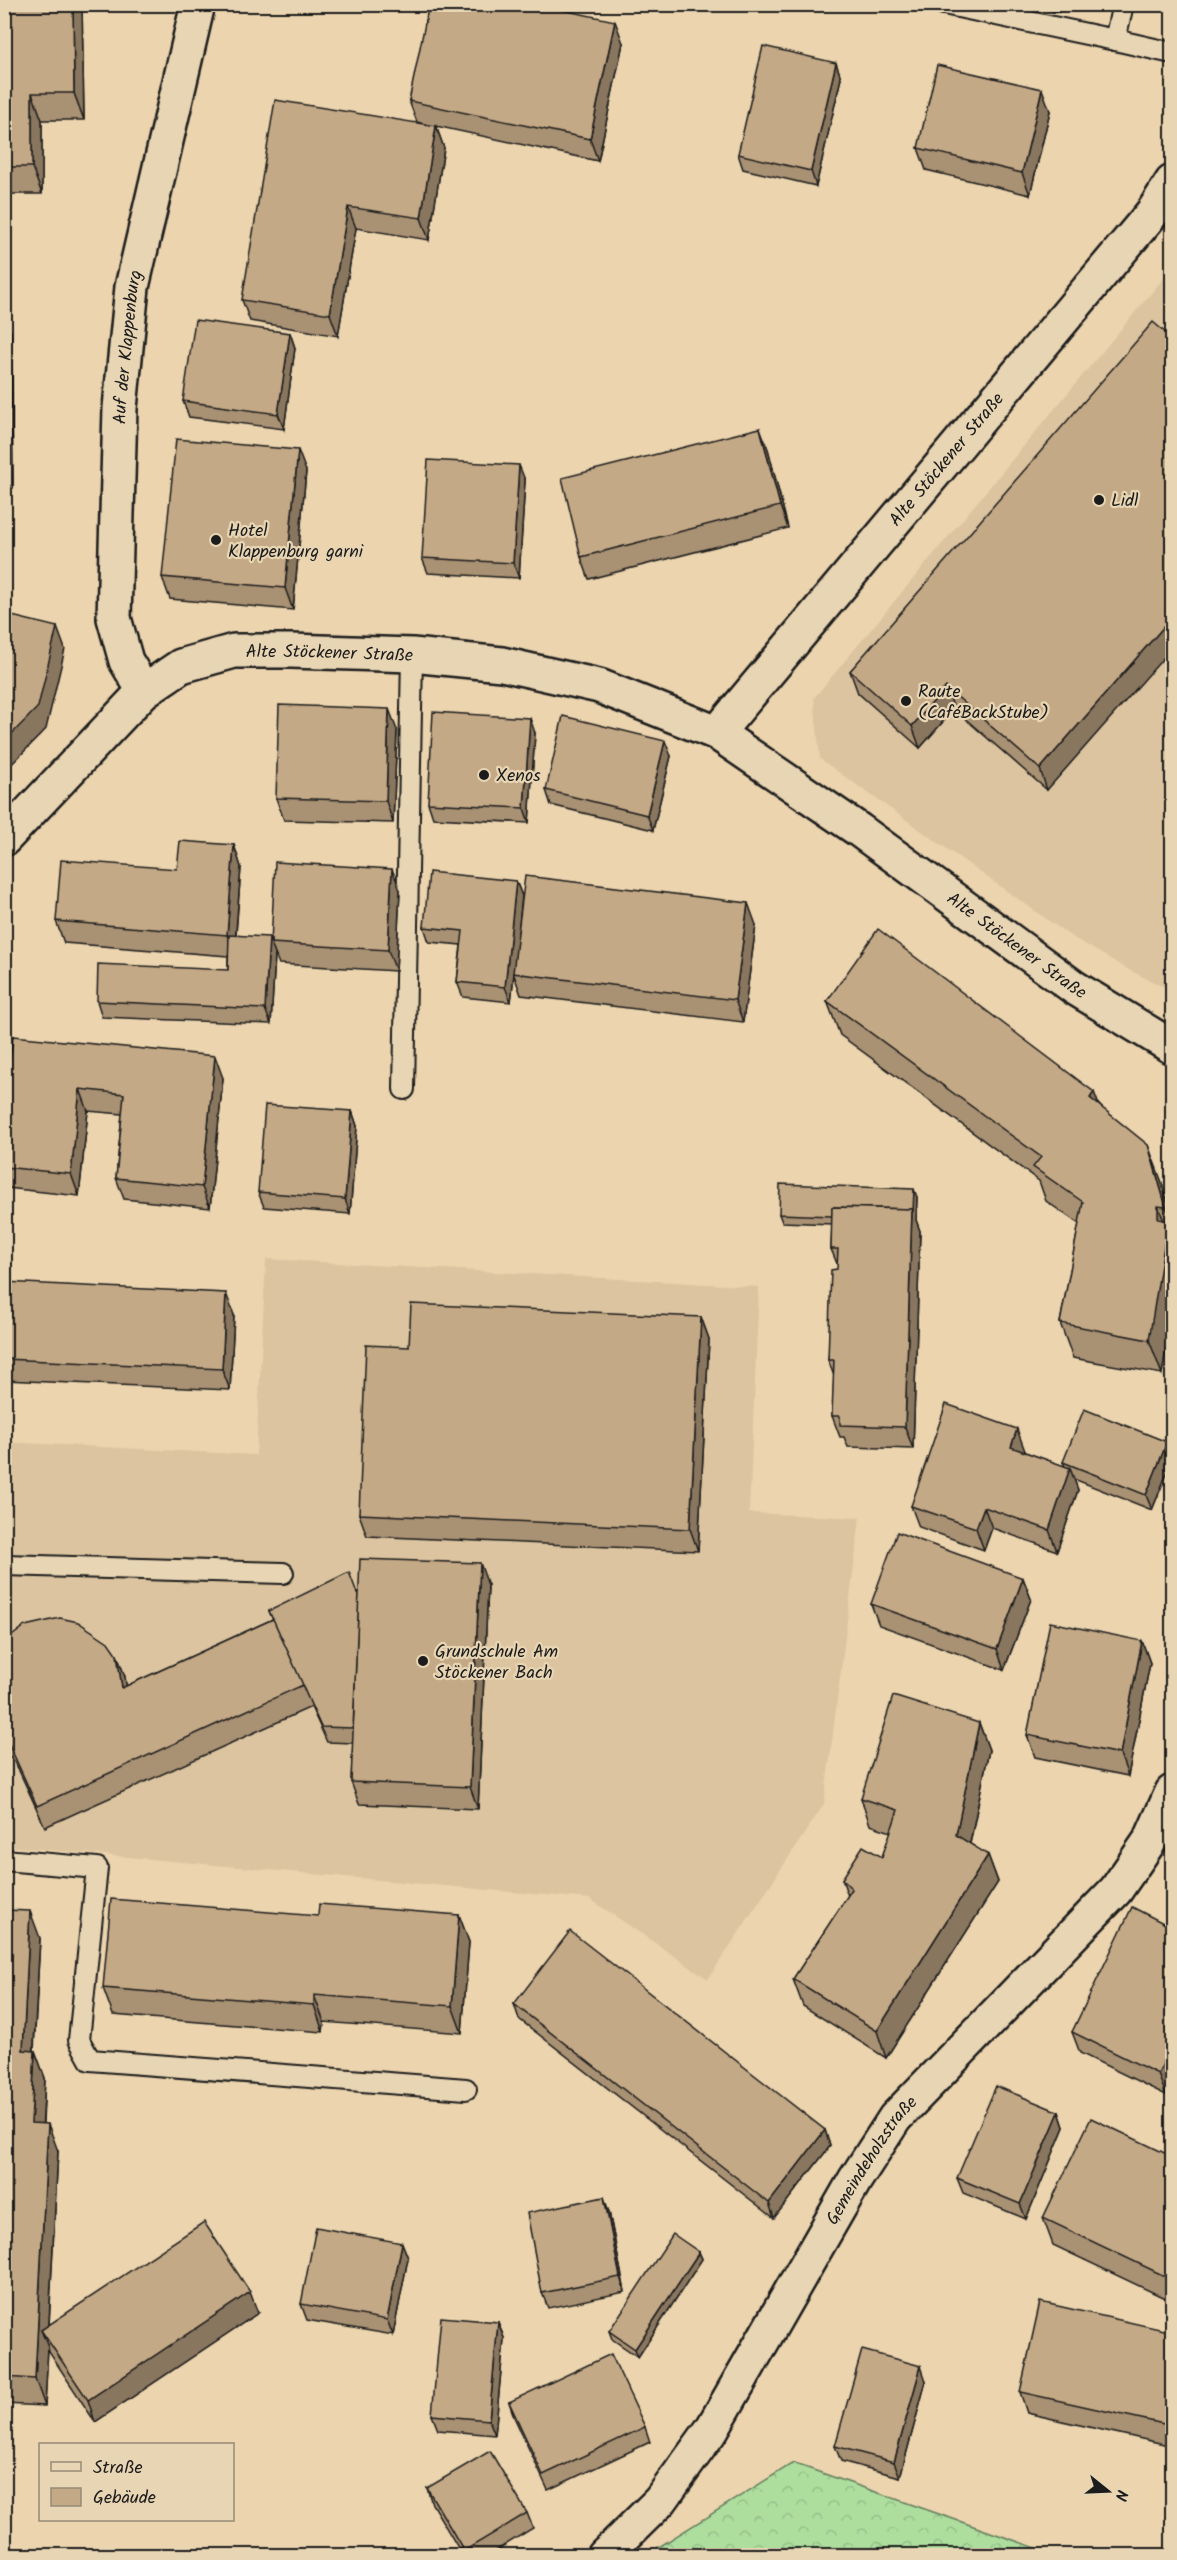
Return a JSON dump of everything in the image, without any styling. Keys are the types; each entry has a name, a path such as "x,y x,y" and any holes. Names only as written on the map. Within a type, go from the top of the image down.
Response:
{"street":[{"name":"Auf der Klappenburg","path":"144,691 126,661 114,618 120,408 132,287 198,4"},
{"name":"Alte Stöckener Straße","path":"717,733 1153,212 1173,182"},
{"name":"Alte Stöckener Straße","path":"4,839 144,691 181,666 234,651 412,655 502,664 598,686 717,733 859,830 1075,988 1173,1047"},
{"name":"Gemeindeholzstraße","path":"604,2556 660,2501 712,2429 855,2180 896,2118 1116,1890 1151,1839 1173,1792"}],"lane":[{"path":"944,4 1173,53"},
{"path":"1115,40 1123,4"},
{"path":"404,1089 412,655"},
{"path":"4,1564 283,1573"},
{"path":"4,1860 97,1868 79,2040 90,2060 466,2089"}],"shaded area":[{"path":"1172,268 1172,991 1129,970 1069,935 820,759 814,698"},
{"name":"Grundschule Am Stöckener Bach","path":"266,1259 759,1287 749,1513 860,1518 824,1804 708,1979 590,1899 5,1846 4,1442 256,1455"}],"green space":[{"path":"793,2463 1056,2555 646,2555"}],"building":[{"path":"4,4 73,4 74,93 32,93 32,167 4,167"},
{"path":"429,4 534,4 615,21 590,139 409,101"},
{"path":"763,46 836,63 811,171 738,154"},
{"path":"937,65 1042,89 1022,173 918,148"},
{"path":"275,100 436,126 421,218 348,207 330,314 242,300"},
{"path":"195,320 290,333 278,414 183,401"},
{"name":"Lidl","path":"1153,322 1173,339 1173,616 1040,769 946,687 912,726 850,671"},
{"path":"760,428 780,506 581,557 562,478"},
{"path":"176,439 298,450 285,588 162,577"},
{"path":"428,460 519,465 513,563 422,558"},
{"path":"4,614 57,627 38,707 4,742"},
{"path":"279,705 389,709 386,801 276,798"},
{"name":"Xenos","path":"433,712 530,718 524,808 428,803"},
{"path":"563,716 665,741 647,815 546,790"},
{"path":"180,841 234,845 227,935 56,921 61,860 177,869"},
{"path":"275,862 392,869 388,950 271,943"},
{"path":"429,872 516,881 505,987 457,982 463,931 424,927"},
{"path":"525,876 748,903 735,1000 513,973"},
{"path":"878,929 1094,1092 1090,1098 1148,1145 1166,1207 1158,1206 1158,1219 1168,1221 1149,1340 1060,1323 1083,1202 1033,1167 1041,1157 827,1001"},
{"path":"229,935 269,937 265,1009 97,1001 98,964 228,970"},
{"path":"13,1036 215,1056 202,1187 116,1178 124,1094 80,1089 71,1174 4,1167 4,1115"},
{"path":"265,1105 352,1111 345,1199 258,1192"},
{"path":"780,1184 914,1189 913,1212 912,1209 832,1207 832,1216 779,1214"},
{"path":"832,1207 912,1209 905,1427 840,1425 840,1416 832,1416 834,1360 828,1360 831,1270 837,1269 838,1249 831,1249"},
{"path":"4,1282 226,1293 222,1369 4,1359"},
{"path":"411,1304 701,1317 690,1529 359,1514 366,1345 409,1347"},
{"path":"946,1404 1017,1429 1011,1447 1070,1468 1049,1530 984,1507 976,1528 911,1506"},
{"path":"1084,1409 1167,1442 1146,1495 1063,1462"},
{"path":"897,1532 1023,1578 997,1649 871,1604"},
{"path":"360,1559 480,1563 470,1787 351,1782"},
{"path":"349,1572 357,1593 359,1592 353,1728 321,1727 269,1611"},
{"path":"60,1618 78,1622 108,1642 117,1655 122,1688 273,1619 303,1685 37,1806 4,1737 4,1642 25,1626"},
{"path":"1050,1622 1142,1641 1120,1754 1027,1735"},
{"path":"893,1696 979,1723 956,1835 988,1855 877,2031 793,1979 852,1889 842,1879 863,1846 882,1857 898,1810 861,1798"},
{"path":"111,1899 318,1916 319,1904 459,1915 452,2006 314,1995 314,2005 103,1988"},
{"path":"1132,1907 1173,1928 1173,2043 1158,2074 1072,2032"},
{"path":"4,1910 30,1911 23,2050 35,2051 31,2123 48,2124 35,2379 4,2377"},
{"path":"570,1931 825,2130 769,2203 514,2004"},
{"path":"996,2086 1059,2112 1020,2204 957,2178"},
{"path":"1091,2118 1173,2157 1173,2280 1043,2218"},
{"path":"604,2197 620,2277 542,2293 527,2213"},
{"path":"204,2222 250,2292 88,2400 41,2330"},
{"path":"316,2227 402,2243 387,2320 301,2304"},
{"path":"673,2234 699,2252 635,2349 609,2331"},
{"path":"1040,2302 1173,2332 1173,2426 1020,2392"},
{"path":"441,2317 498,2322 489,2420 432,2415"},
{"path":"862,2350 921,2366 894,2462 835,2446"},
{"path":"611,2354 645,2427 543,2475 509,2402"},
{"path":"490,2451 527,2513 464,2551 427,2488"}],"place":[{"name":"Lidl","path":"1099,500"},
{"name":"Hotel Klappenburg garni","path":"216,540"},
{"name":"Raute (CaféBackStube)","path":"906,701"},
{"name":"Xenos","path":"484,775"},
{"name":"Grundschule Am Stöckener Bach","path":"423,1661"}]}
